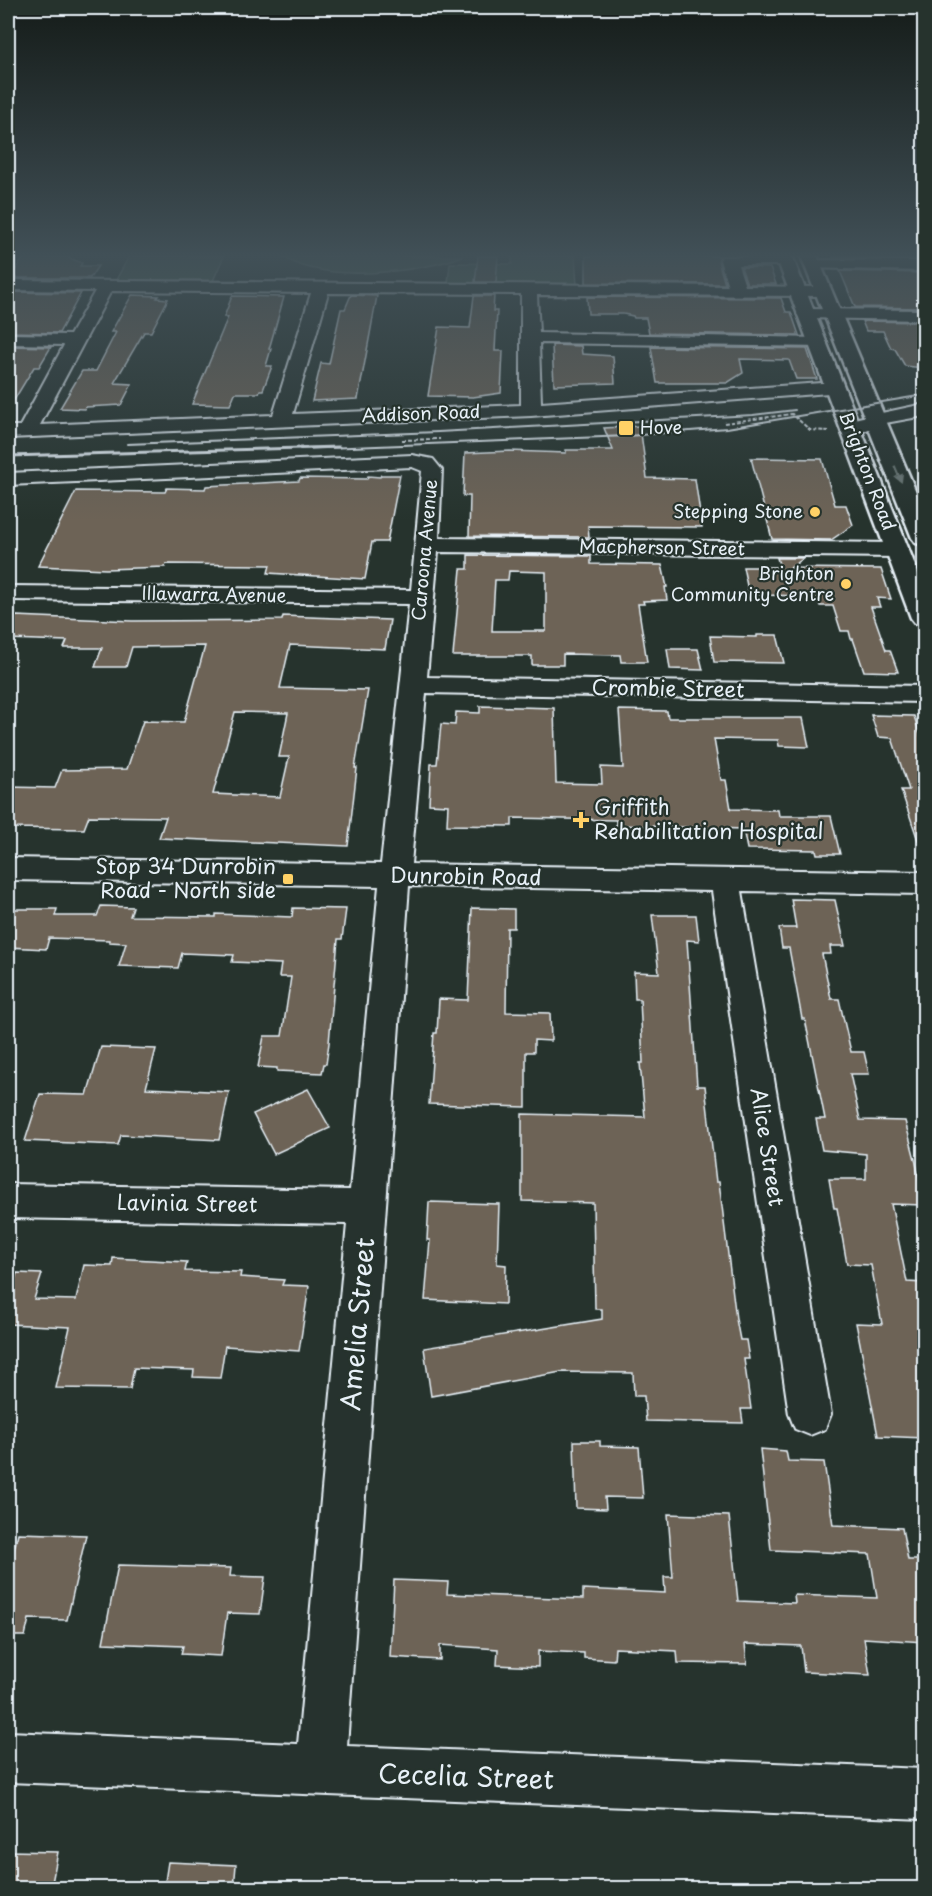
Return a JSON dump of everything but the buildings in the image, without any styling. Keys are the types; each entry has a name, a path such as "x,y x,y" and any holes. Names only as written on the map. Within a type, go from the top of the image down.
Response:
{"main road":[{"name":"Brighton Road","path":"819,344 924,618"},
{"name":"Brighton Road","path":"846,344 924,538"}],"street":[{"path":"17,431 73,344"},
{"path":"281,420 304,344"},
{"path":"530,344 531,410"},
{"name":"Addison Road","path":"17,431 531,410 835,388"},
{"path":"851,431 855,426 875,420 924,410"},
{"name":"Caroona Avenue","path":"8,479 419,462 426,464 432,470 427,545 395,876"},
{"name":"Macpherson Street","path":"427,545 898,550"},
{"name":"Illawarra Avenue","path":"8,593 421,597"},
{"name":"Crombie Street","path":"412,685 924,694"},
{"name":"Dunrobin Road","path":"8,869 924,883"},
{"name":"Amelia Street","path":"320,1771 395,876"},
{"name":"Alice Street","path":"725,880 810,1413"},
{"name":"Lavinia Street","path":"8,1201 367,1207"},
{"name":"Cecelia Street","path":"8,1757 924,1794"}],"path":[{"path":"724,423 792,414 810,430 851,431"},
{"path":"402,440 440,439"}],"railway":[{"path":"300,449 628,436 727,428 924,395"},
{"path":"127,444 438,432 753,415 795,410"},
{"path":"8,456 339,447"}],"place":[{"name":"Hove","path":"626,428"},
{"name":"Stepping Stone","path":"815,512"},
{"name":"Brighton Community Centre","path":"846,584"},
{"name":"Griffith Rehabilitation Hospital","path":"581,820"},
{"name":"Stop 34 Dunrobin Road - North side","path":"288,879"}]}
